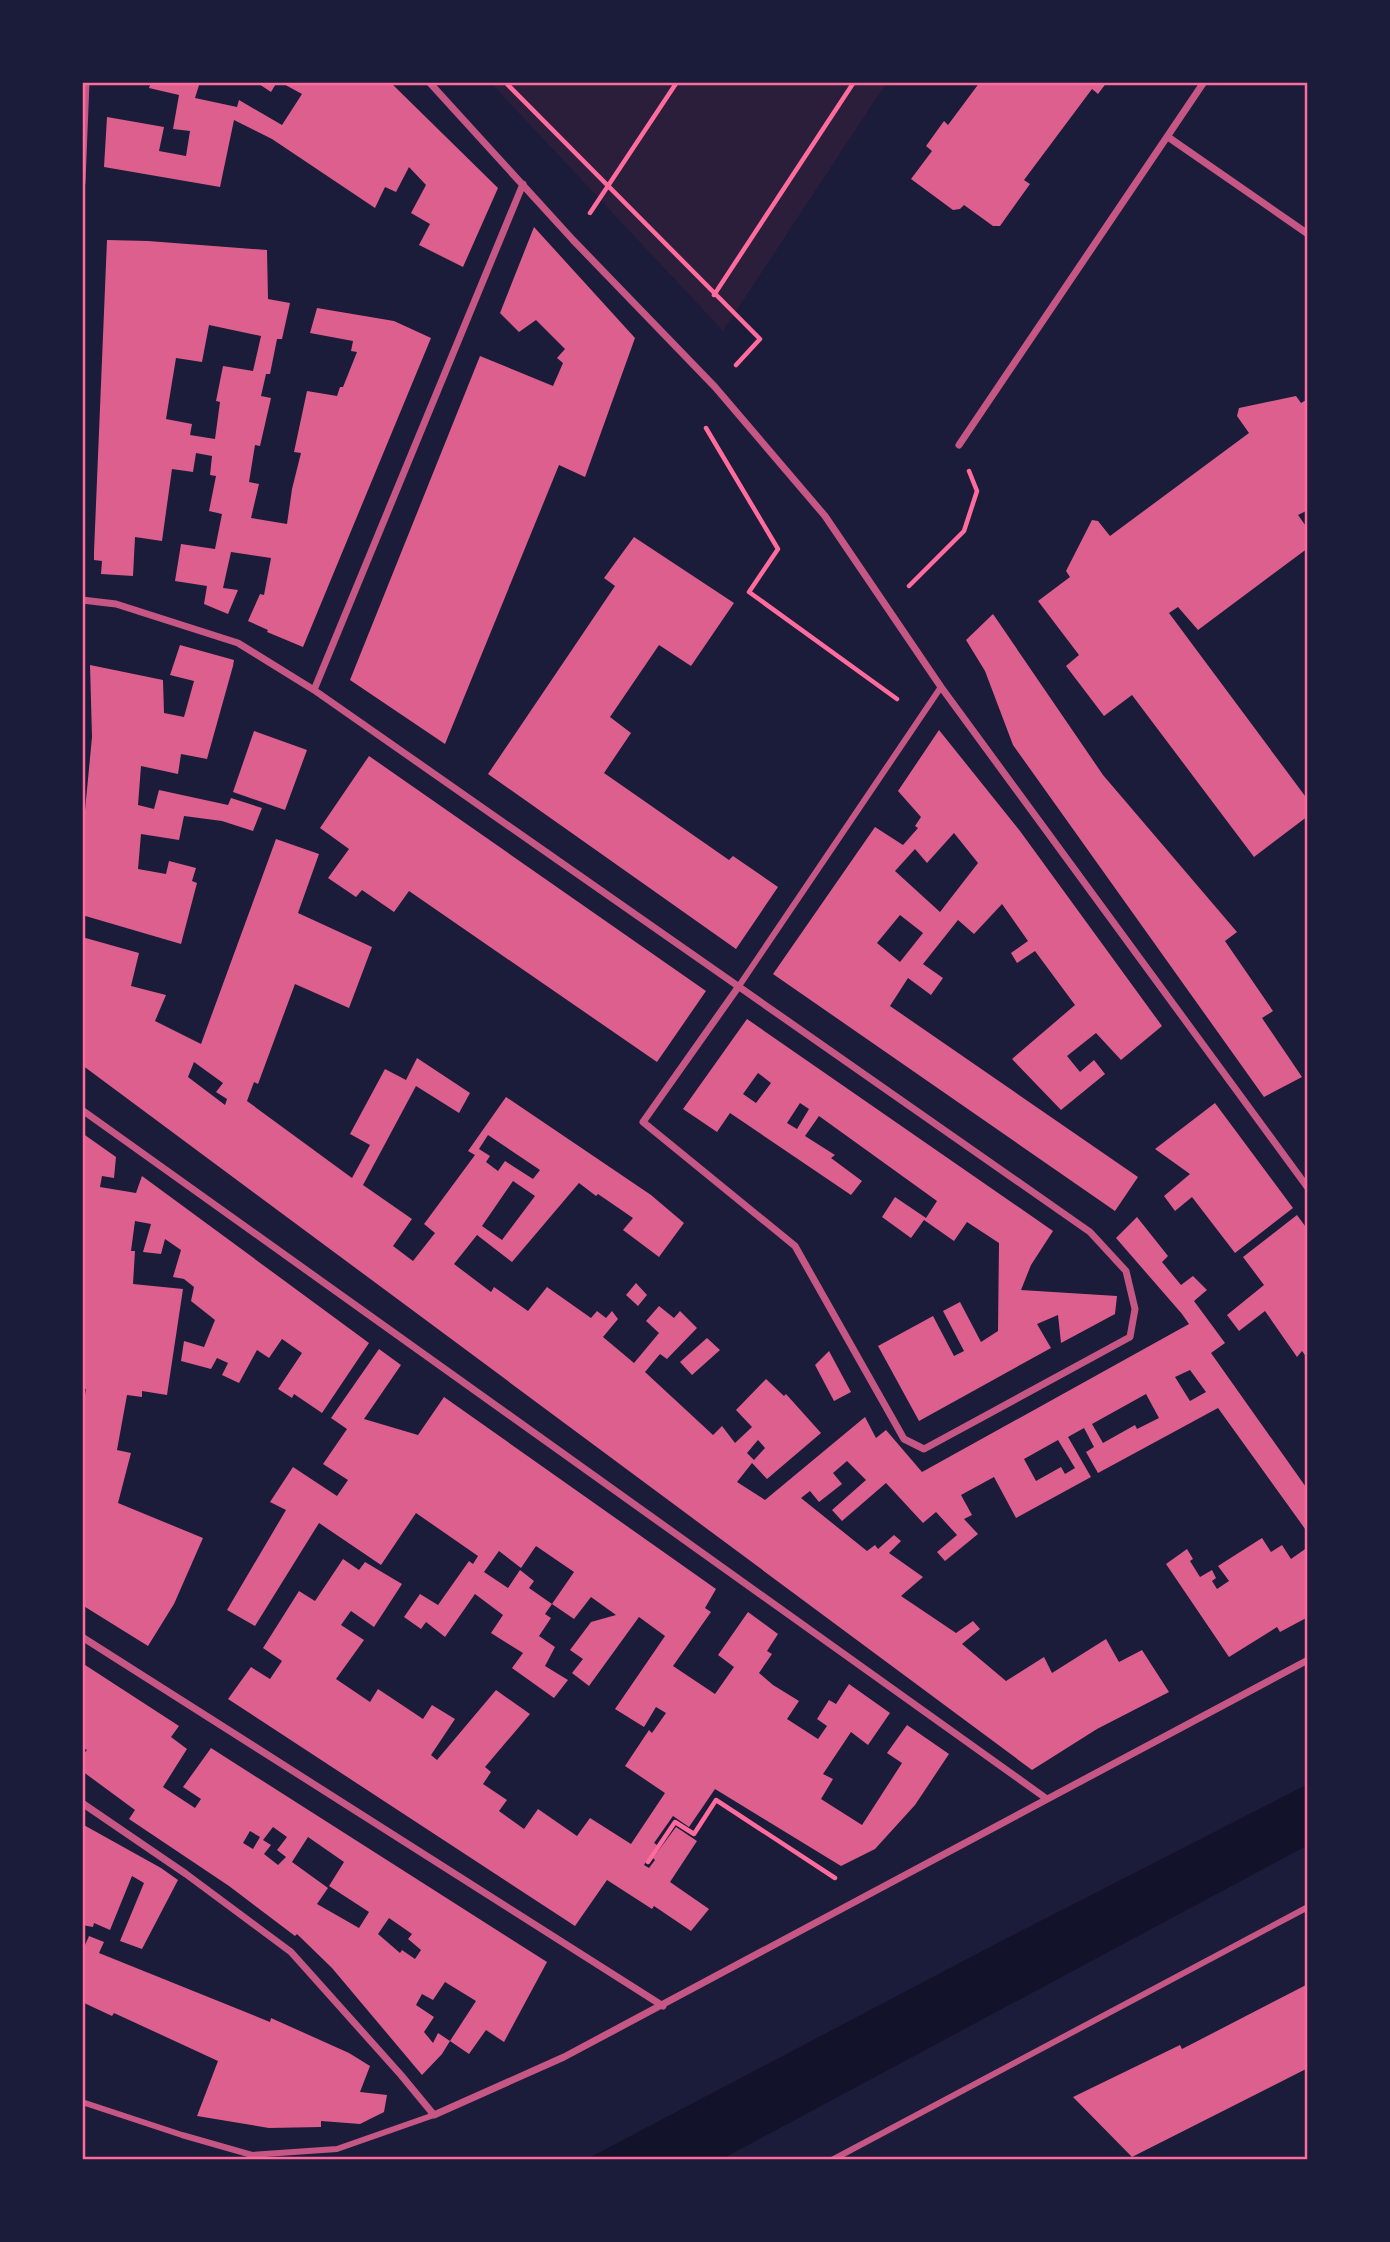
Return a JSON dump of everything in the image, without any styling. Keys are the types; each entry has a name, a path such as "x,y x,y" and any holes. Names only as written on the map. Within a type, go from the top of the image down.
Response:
{"street":[{"path":"82,182 86,82"},
{"path":"429,82 573,240 715,387 825,516 941,687 1308,1188"},
{"path":"959,445 1203,82"},
{"path":"1168,137 1308,234"},
{"path":"314,691 523,184"},
{"path":"82,600 116,604 238,643 314,691 739,986 1090,1232 1126,1271 1135,1309 1130,1337 924,1449 904,1439 795,1246 643,1122 739,986 941,687"},
{"path":"82,1110 1047,1799"},
{"path":"82,1637 663,2006"},
{"path":"82,2102 252,2155 337,2149 434,2115 564,2057 663,2006 1308,1660"},
{"path":"82,1802 186,1874 290,1952 434,2115"},
{"path":"832,2160 1308,1907"}],"path":[{"path":"505,82 760,339 695,408 778,549 749,592 921,716"},
{"path":"608,187 677,82"},
{"path":"714,295 854,82"},
{"path":"916,580 964,531 977,491 959,445"},
{"path":"648,1862 675,1822 694,1834 716,1800 865,1898"}],"shaded area":[{"path":"490,82 887,82 723,331"},
{"path":"1308,1784 1308,1845 720,2160 585,2160 1009,1937"}],"building":[{"path":"151,82 200,82 195,98 237,107 239,100 282,125 302,94 280,82 390,82 498,188 463,267 419,245 430,224 411,213 426,185 409,167 396,192 385,187 375,208 272,139 234,120 220,187 104,167 107,117 164,127 159,151 186,156 190,131 173,129 179,95 149,88"},
{"path":"256,82 277,82 271,92"},
{"path":"980,82 1107,82 1098,94 1092,89 1024,180 1030,184 1000,226 993,226 964,205 953,210 911,179 932,151 926,146 944,121 948,125"},
{"path":"534,227 635,338 585,477 559,465 445,744 350,680 480,356 553,386 563,363 557,358 565,349 536,320 519,332 500,313"},
{"path":"107,240 267,250 268,299 290,303 282,339 277,339 270,374 266,374 261,396 271,398 260,446 255,445 249,482 259,484 251,518 287,524 301,453 294,452 307,391 337,396 357,352 351,351 353,341 310,333 317,308 394,321 431,338 303,647 248,621 260,594 264,595 271,558 231,552 223,588 238,590 228,614 204,604 207,586 175,581 181,544 215,549 222,514 209,511 216,476 210,475 212,456 196,453 193,472 172,469 162,541 135,537 133,576 101,574 102,561 94,560","holes":["209,325 261,336 253,371 223,366 216,401 220,402 215,439 190,435 192,424 166,419 176,358 202,362"]},
{"path":"1296,396 1301,403 1308,399 1308,510 1298,515 1308,529 1308,548 1198,630 1178,607 1169,613 1308,800 1308,816 1254,857 1132,695 1104,716 1066,666 1079,655 1038,601 1070,577 1066,571 1092,520 1098,521 1110,536 1249,433 1237,416 1239,408"},
{"path":"634,537 734,603 691,666 659,645 610,717 631,733 604,773 729,860 733,856 778,887 736,949 488,774 615,586 604,578"},
{"path":"993,614 1103,775 1237,932 1225,941 1273,1011 1262,1018 1302,1077 1264,1097 1013,745 985,671 966,640"},
{"path":"180,645 234,660 233,666 207,759 181,754 178,774 141,766 138,805 154,809 159,790 228,805 231,798 262,808 253,831 222,821 184,816 179,840 141,834 138,869 166,874 169,861 196,868 192,881 197,883 181,944 82,915 82,842 92,737 90,665 163,680 164,713 184,717 194,681 170,675"},
{"path":"939,730 1020,831 1162,1026 1121,1060 1096,1033 1067,1056 1080,1072 1094,1060 1105,1074 1061,1110 1012,1059 1075,1005 1035,951 1017,963 1011,953 1028,941 1002,904 974,934 958,920 923,964 943,978 931,995 908,978 890,1006 1138,1177 1115,1211 773,974 875,827 903,845 918,828 915,826 921,817 898,791","holes":["954,833 978,863 940,912 895,871 915,849 927,863","900,915 923,933 900,962 877,943"]},
{"path":"254,731 307,750 285,810 233,792"},
{"path":"369,756 706,991 657,1062 409,891 394,912 362,890 356,897 328,878 349,849 320,828"},
{"path":"276,839 319,854 298,913 372,947 349,1008 295,984 258,1084 254,1082 247,1101 352,1178 370,1145 350,1134 385,1069 406,1080 417,1058 470,1093 459,1113 416,1086 363,1185 412,1219 393,1246 413,1261 435,1233 424,1224 475,1155 468,1151 506,1097 651,1195 684,1223 659,1257 623,1230 633,1218 579,1183 512,1262 477,1235 454,1264 491,1292 494,1287 528,1311 547,1287 591,1318 597,1311 606,1318 612,1311 618,1319 603,1337 634,1363 659,1333 646,1321 659,1306 674,1318 680,1311 697,1328 667,1359 660,1354 645,1372 713,1435 722,1426 735,1443 752,1427 736,1410 766,1379 784,1396 786,1394 821,1433 767,1479 752,1463 737,1482 765,1500 865,1417 876,1438 886,1430 922,1472 1189,1324 1116,1238 1137,1217 1168,1256 1162,1262 1181,1285 1193,1276 1207,1290 1194,1301 1225,1343 1211,1353 1308,1490 1308,1533 1218,1408 1098,1473 1086,1452 1094,1447 1084,1428 1068,1437 1091,1477 1016,1518 994,1477 961,1495 972,1515 964,1519 978,1534 945,1561 937,1552 957,1535 936,1512 923,1523 886,1483 842,1521 832,1510 866,1480 847,1461 833,1473 842,1484 819,1502 810,1491 801,1498 867,1551 875,1545 878,1549 894,1535 901,1541 889,1553 923,1577 901,1596 956,1633 973,1621 980,1629 962,1644 1006,1681 1044,1657 1052,1673 1106,1639 1119,1662 1142,1650 1169,1692 1097,1729 1032,1770 82,1065 82,937 139,953 131,986 166,995 155,1021 201,1044","holes":["194,1062 223,1083 216,1092 227,1099 225,1105 188,1077","488,1135 540,1170 533,1179 505,1161 498,1171 486,1162 490,1156 479,1149","513,1181 535,1196 502,1240 482,1226","1190,1370 1206,1392 1190,1401 1175,1377","1146,1394 1159,1418 1137,1429 1135,1425 1103,1443 1092,1424","758,1440 765,1448 754,1460 747,1453","1058,1440 1075,1468 1065,1474 1061,1467 1036,1481 1024,1459"]},
{"path":"747,1019 1053,1231 1031,1265 1021,1290 1117,1296 1115,1314 1061,1343 1058,1315 1037,1324 1051,1348 919,1421 878,1346 933,1316 954,1356 964,1351 943,1311 960,1302 981,1342 998,1331 999,1243 967,1222 954,1241 924,1220 911,1238 882,1217 895,1197 926,1218 937,1201 819,1116 805,1136 835,1155 831,1158 862,1181 851,1195 730,1113 717,1132 683,1109","holes":["758,1073 771,1083 756,1103 743,1094","800,1103 809,1109 797,1129 787,1123"]},
{"path":"1215,1103 1293,1208 1235,1253 1192,1197 1175,1211 1164,1196 1190,1174 1155,1149"},
{"path":"82,1133 116,1157 114,1178 102,1176 100,1187 136,1193 142,1176 369,1343 322,1413 294,1394 292,1398 278,1389 302,1353 282,1339 269,1358 257,1350 239,1383 222,1375 228,1363 217,1358 211,1369 181,1361 184,1341 204,1347 215,1320 191,1301 194,1287 184,1279 173,1277 181,1250 165,1239 161,1254 143,1252 151,1224 135,1221 131,1251 135,1251 133,1284 183,1289 167,1395 142,1391 142,1397 127,1395 117,1450 131,1453 118,1503 203,1538 174,1604 148,1646 82,1605 82,1413 86,1389 82,1389"},
{"path":"1297,1215 1308,1230 1308,1359 1302,1351 1297,1357 1265,1311 1239,1331 1227,1315 1264,1285 1243,1257"},
{"path":"636,1283 647,1295 638,1306 626,1295"},
{"path":"707,1338 720,1350 692,1375 680,1362"},
{"path":"379,1349 401,1365 364,1419 418,1435 444,1397 716,1589 705,1608 711,1612 673,1666 715,1694 734,1667 718,1655 748,1612 778,1634 767,1651 772,1654 759,1673 799,1701 787,1719 818,1739 827,1726 817,1719 829,1700 836,1704 849,1684 890,1713 868,1745 851,1732 823,1774 833,1779 821,1799 862,1825 902,1763 887,1753 907,1725 949,1754 915,1805 875,1849 841,1866 715,1789 689,1827 673,1816 654,1843 657,1845 644,1865 649,1868 655,1860 653,1858 676,1827 697,1841 670,1882 709,1909 691,1931 654,1906 652,1909 607,1880 575,1926 228,1699 251,1667 270,1679 282,1661 263,1648 299,1591 315,1601 343,1559 359,1570 365,1562 402,1584 374,1627 351,1611 341,1625 364,1640 336,1679 370,1702 378,1689 423,1719 432,1705 455,1719 431,1755 437,1760 496,1690 530,1714 485,1767 491,1772 483,1784 507,1800 499,1811 524,1829 538,1809 577,1836 590,1818 631,1844 665,1793 625,1766 649,1730 652,1733 666,1713 656,1707 644,1727 615,1709 665,1636 639,1617 589,1686 572,1673 583,1659 570,1650 591,1622 616,1615 591,1597 574,1619 552,1604 545,1614 551,1618 539,1636 555,1647 545,1666 568,1680 554,1698 512,1668 523,1653 491,1633 503,1615 475,1594 445,1637 426,1622 421,1629 404,1617 420,1594 438,1605 469,1561 473,1564 478,1556 416,1513 381,1565 319,1523 255,1626 227,1610 286,1510 270,1502 293,1467 337,1496 348,1480 323,1464 347,1429 331,1418","holes":["536,1546 574,1572 552,1604 529,1588 534,1581 520,1570 508,1588 484,1572 499,1551 521,1568"]},
{"path":"829,1351 851,1392 834,1401 815,1365"},
{"path":"1262,1538 1271,1552 1282,1545 1291,1559 1308,1547 1308,1617 1280,1632 1277,1627 1229,1657 1166,1564 1187,1549 1193,1559 1190,1561 1200,1577 1212,1570 1216,1578 1212,1581 1217,1589 1229,1581 1218,1566"},
{"path":"82,1663 179,1726 171,1737 187,1749 163,1787 195,1808 201,1799 183,1787 211,1748 547,1962 504,2042 486,2030 469,2054 450,2041 422,2075 332,1968 297,1934 295,1936 229,1886 129,1819 135,1810 82,1771 82,1756 87,1750 82,1747","holes":["273,1827 287,1837 277,1850 286,1857 278,1865 264,1854 271,1845 263,1840","250,1831 260,1837 253,1849 243,1843","308,1837 344,1862 329,1886 369,1912 359,1928 317,1904 328,1888 292,1862","389,1918 412,1934 408,1939 421,1950 415,1959 402,1950 400,1953 378,1934","445,1982 476,2001 450,2041 438,2033 433,2043 424,2032 434,2017 416,2005 422,1994 433,2000"]},
{"path":"82,1824 178,1880 142,1949 120,1941 144,1883 132,1876 110,1930 94,1923 93,1927 82,1925"},
{"path":"89,1936 104,1942 99,1953 270,2022 271,2018 349,2053 370,2066 360,2092 387,2095 384,2112 360,2124 321,2121 321,2127 269,2128 197,2116 218,2061 114,2013 112,2016 82,2002 82,1952"},
{"path":"1308,1984 1308,2068 1132,2157 1073,2097 1180,2045 1182,2049"}]}
